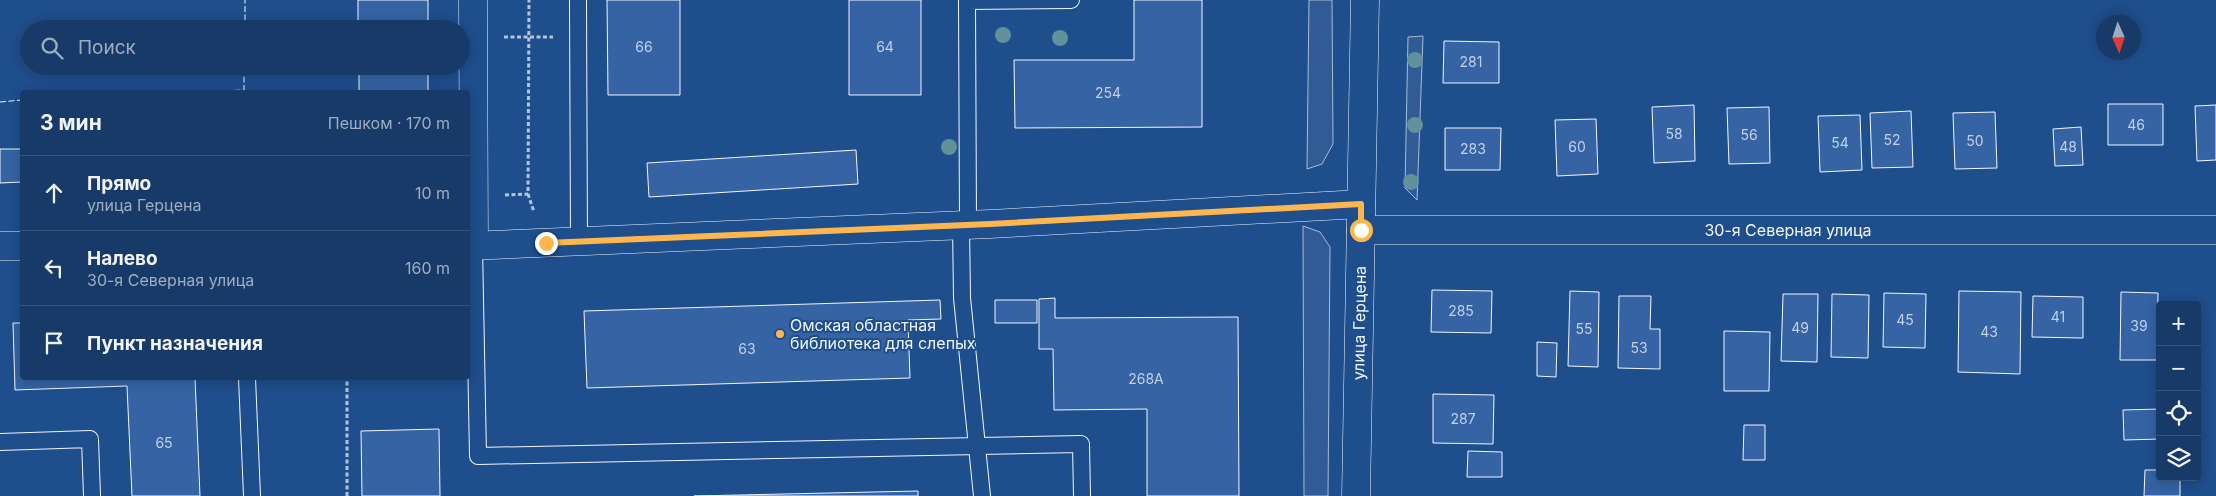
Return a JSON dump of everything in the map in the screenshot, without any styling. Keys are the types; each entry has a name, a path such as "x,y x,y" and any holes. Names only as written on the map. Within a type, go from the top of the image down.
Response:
{"street":[{"path":"471,246 473,0"},
{"name":"улица Герцена","path":"1356,496 1365,0"},
{"name":"30-я Северная улица","path":"471,246 965,225 1361,217 2216,230"},
{"path":"0,246 20,246"}],"lane":[{"path":"578,0 578,242"},
{"path":"982,496 962,298 965,225 967,1 1072,0"},
{"path":"471,246 478,456 1081,444 1082,496"},
{"path":"247,380 252,496"},
{"path":"0,442 90,439 92,496"}],"path":[{"path":"504,195 528,194 529,0"},
{"path":"473,37 578,37"},
{"path":"347,380 347,496"}],"shaded area":[{"path":"1309,0 1332,0 1333,144 1322,164 1307,169"},
{"path":"1423,36 1417,200 1405,188 1408,37"},
{"path":"1303,226 1320,232 1330,247 1328,496 1304,496"}],"building":[{"path":"358,0 428,0 428,20 358,20"},
{"path":"607,0 680,0 680,95 608,95"},
{"path":"849,0 921,0 921,95 849,95"},
{"path":"1134,0 1202,0 1202,127 1015,128 1014,60 1134,60"},
{"path":"1444,41 1499,42 1499,83 1443,83"},
{"path":"359,75 428,75 428,90 359,90"},
{"path":"2108,104 2163,104 2163,145 2108,145"},
{"path":"1694,105 1695,161 1654,163 1652,107"},
{"path":"2216,105 2216,160 2197,161 2195,106"},
{"path":"1769,107 1770,163 1729,164 1727,108"},
{"path":"1911,111 1913,167 1872,168 1870,113"},
{"path":"1995,112 1997,168 1955,169 1953,113"},
{"path":"1860,115 1862,170 1820,172 1818,116"},
{"path":"1596,119 1598,174 1557,176 1555,120"},
{"path":"2081,127 2083,165 2055,166 2053,129"},
{"path":"1445,128 1501,128 1500,170 1445,170"},
{"path":"0,149 20,149 20,182 0,183"},
{"path":"856,150 858,184 649,197 647,163"},
{"path":"1432,290 1492,291 1491,333 1431,332"},
{"path":"1570,291 1599,292 1598,367 1568,366"},
{"path":"1959,291 2021,292 2020,374 1958,372"},
{"path":"2121,292 2158,293 2158,301 2156,301 2156,360 2120,360"},
{"path":"1884,293 1926,294 1925,348 1883,347"},
{"path":"1783,294 1818,294 1817,362 1781,361"},
{"path":"1832,294 1869,295 1868,358 1831,357"},
{"path":"1619,296 1651,296 1650,329 1660,329 1660,369 1618,368"},
{"path":"2033,296 2083,297 2083,338 2032,337"},
{"path":"1055,298 1055,318 1238,317 1239,496 1147,496 1147,409 1054,410 1053,349 1039,349 1039,299"},
{"path":"940,300 941,319 908,320 910,378 587,388 584,311"},
{"path":"995,300 1037,300 1037,323 995,323"},
{"path":"13,323 20,323 20,380 195,380 200,496 132,496 127,386 15,390"},
{"path":"1724,331 1770,332 1769,391 1724,391"},
{"path":"1537,342 1557,343 1556,377 1537,376"},
{"path":"1433,394 1494,395 1493,444 1433,443"},
{"path":"2156,409 2156,439 2124,440 2123,410"},
{"path":"1744,425 1765,425 1765,460 1743,460"},
{"path":"439,429 440,496 362,496 361,431"},
{"path":"1468,451 1502,452 1502,477 1467,477"},
{"path":"2145,470 2156,470 2156,481 2180,481 2180,496 2144,496"},
{"path":"918,491 918,496 694,496"}],"fence":[{"path":"245,0 245,20"},
{"path":"244,75 244,90"},
{"path":"0,102 20,100"}],"place":[{"name":"Омская областная библиотека для слепых","path":"780,334"}],"route":[{"path":"546,243 990,224 1361,204 1361,230"}]}
